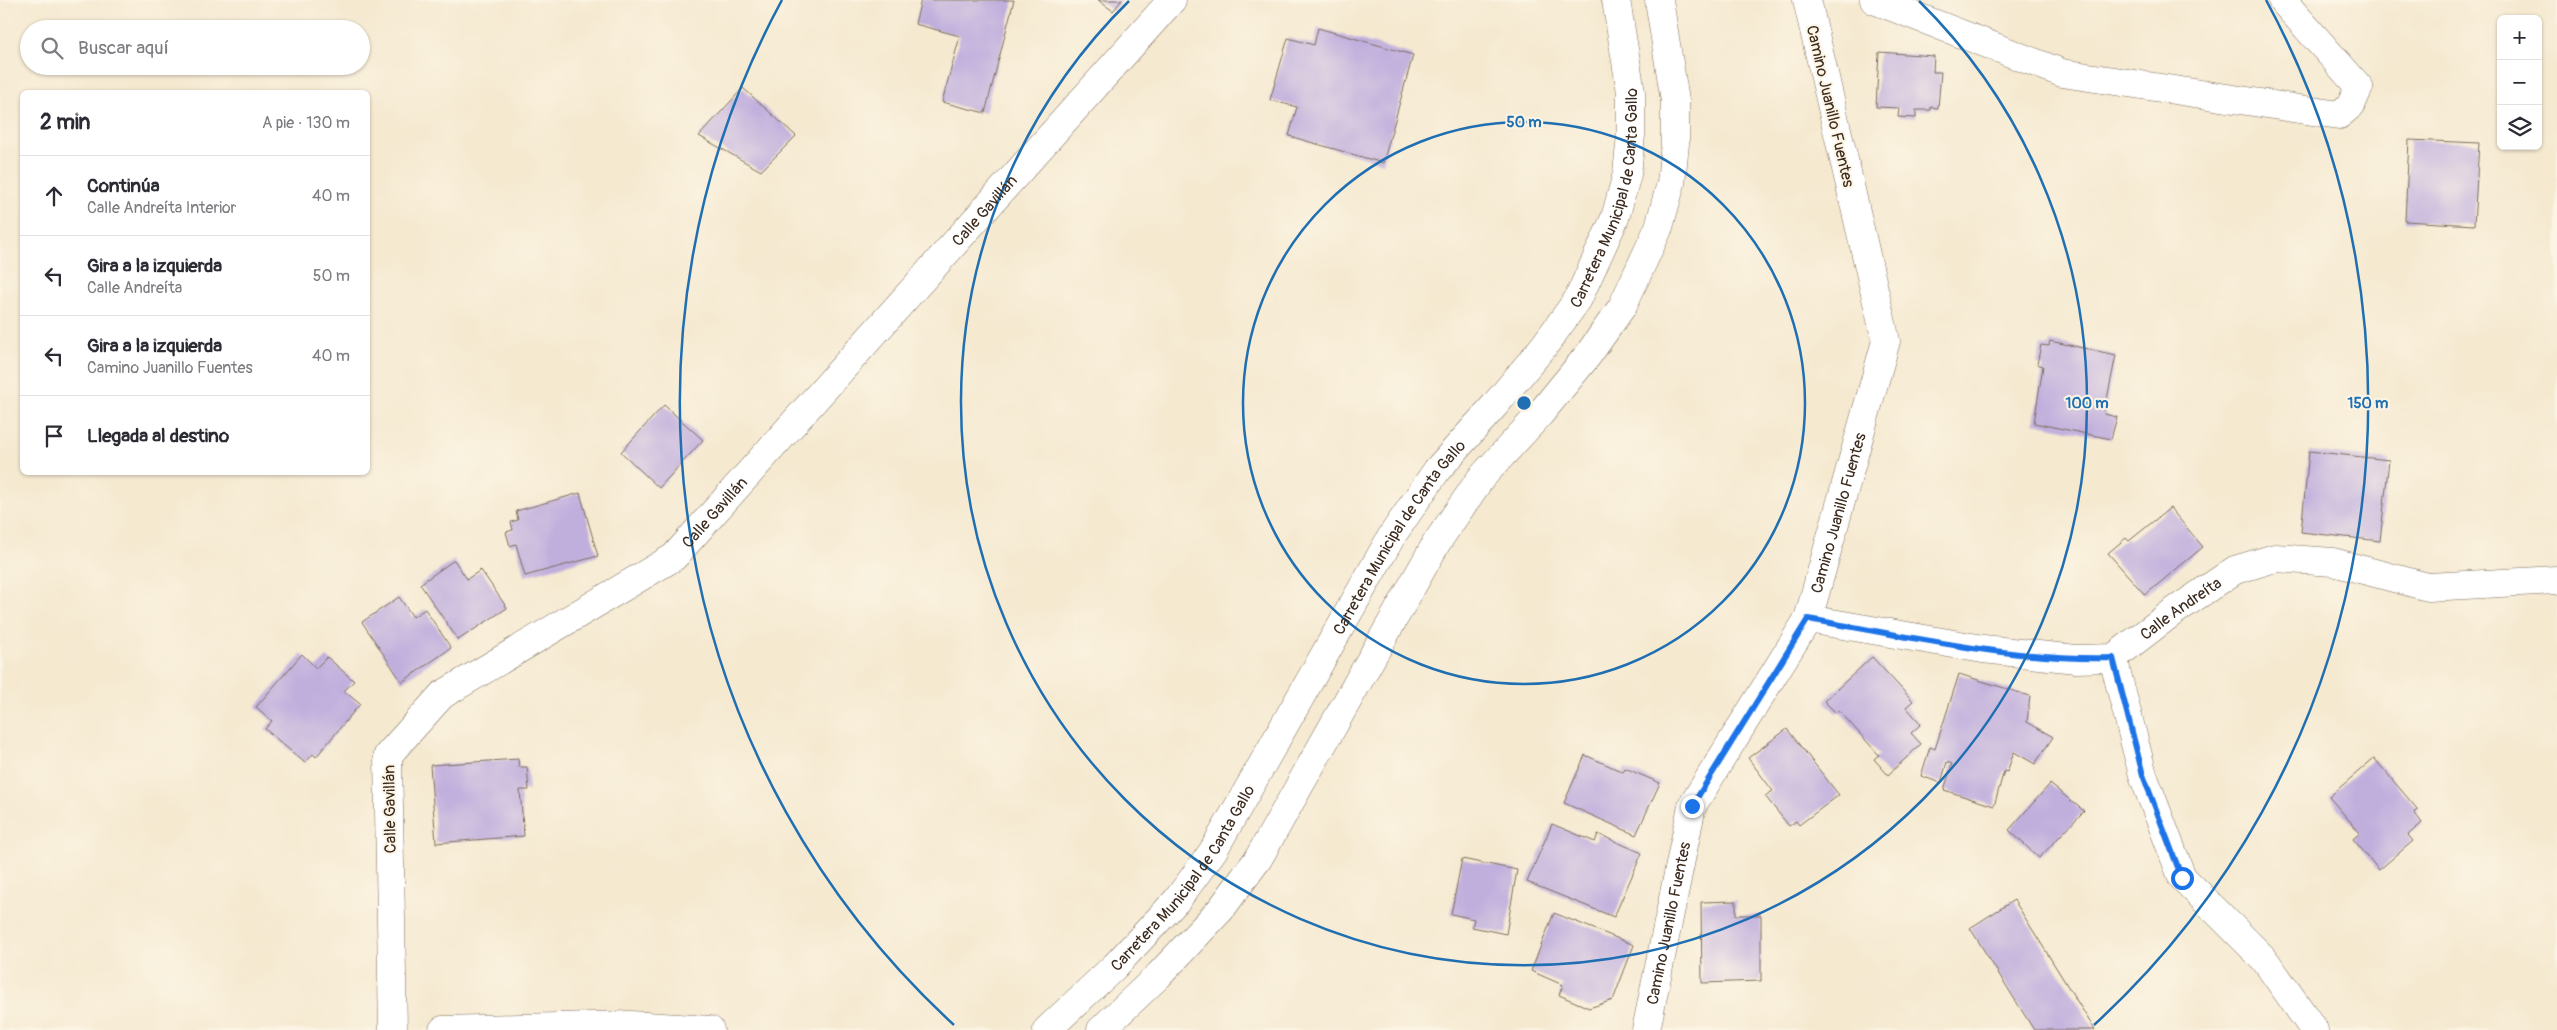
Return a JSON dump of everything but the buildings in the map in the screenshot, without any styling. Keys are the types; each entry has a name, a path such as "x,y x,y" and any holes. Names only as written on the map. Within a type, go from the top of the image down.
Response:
{"street":[{"name":"Calle Gavillán","path":"393,1030 388,755 442,695 674,557 1172,0"},
{"name":"Carretera Municipal de Canta Gallo","path":"1047,1030 1115,966 1177,900 1213,851 1393,534 1437,470 1496,406 1544,346 1578,299 1615,218 1627,174 1631,135 1631,92 1616,0"},
{"name":"Carretera Municipal de Canta Gallo","path":"1101,1030 1159,975 1221,909 1252,866 1437,542 1481,478 1540,414 1588,355 1622,307 1659,227 1672,183 1675,143 1675,101 1659,0"},
{"name":"Camino Juanillo Fuentes","path":"1646,1030 1692,806 1808,619 1886,341 1807,0"},
{"path":"1874,0 2062,73 2339,115 2351,105 2359,87 2282,0"},
{"name":"Calle Andreíta","path":"2113,658 2173,612 2235,570 2275,558 2333,562 2428,587 2557,580"},
{"path":"1808,619 1983,649 2076,659 2113,658 2143,775 2182,878 2264,959 2314,1030"},
{"path":"443,1030 630,1025 710,1030"}],"route":[{"path":"1692,806 1808,619 1983,649 2076,659 2113,658 2143,775 2182,878"}]}
